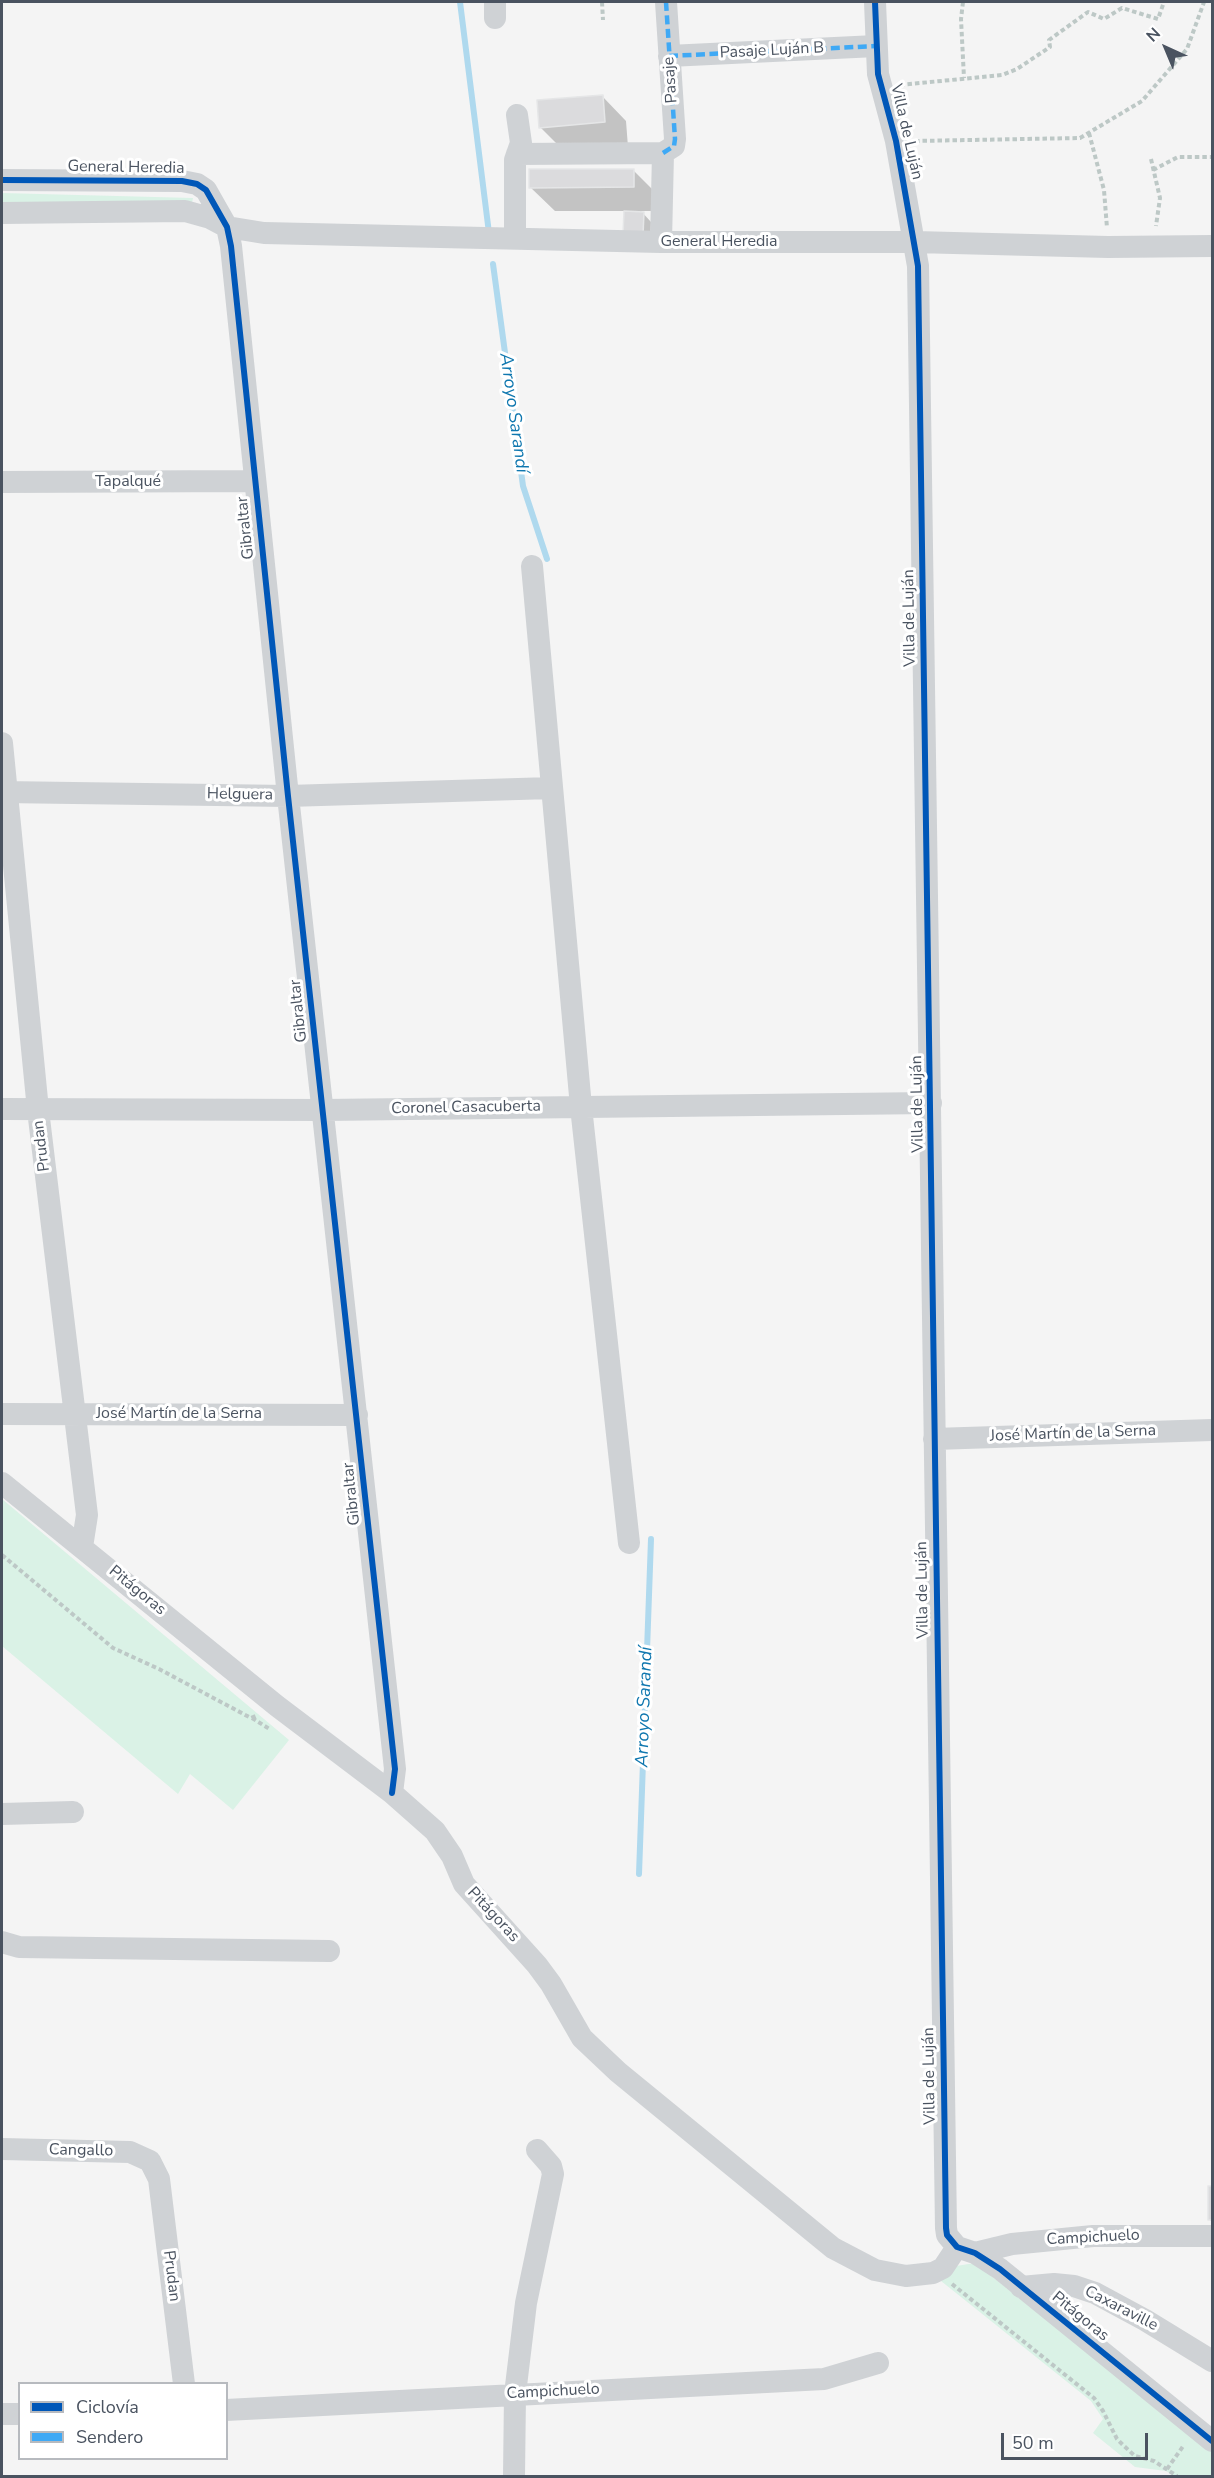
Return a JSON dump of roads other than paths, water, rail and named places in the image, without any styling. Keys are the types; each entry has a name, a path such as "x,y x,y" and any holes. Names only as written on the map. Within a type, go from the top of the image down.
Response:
{"street":[{"name":"Pasaje","path":"661,242 663,153 674,146 675,139 666,2"},
{"name":"Villa de Luján","path":"875,2 876,46 882,87 896,141 918,266 945,2211 947,2235 966,2250"},
{"name":"Pasaje Luján B","path":"669,56 876,46"},
{"path":"515,238 517,154 521,143 517,115"},
{"path":"517,154 663,153"},
{"name":"General Heredia","path":"2,180 182,181 197,184 206,190 227,227"},
{"name":"General Heredia","path":"2,213 185,211 204,216 227,227 264,233 661,242 915,242 1108,247 1212,246"},
{"name":"Gibraltar","path":"227,227 231,246 288,796 395,1769 392,1793"},
{"name":"Tapalqué","path":"2,482 255,481"},
{"path":"532,566 581,1107 630,1543"},
{"name":"Prudan","path":"2,743 4,792 38,1110 87,1515 82,1547"},
{"name":"Helguera","path":"4,792 288,796 551,788"},
{"name":"Coronel Casacuberta","path":"2,1109 323,1110 931,1103"},
{"name":"José Martín de la Serna","path":"2,1414 357,1415"},
{"name":"José Martín de la Serna","path":"934,1439 1212,1430"},
{"name":"Pitágoras","path":"2,1483 277,1706 392,1793 435,1831 464,1884 537,1965 551,1984 582,2038 618,2072 832,2248 875,2270 906,2276 933,2273 966,2250 1021,2287 1204,2434"},
{"path":"2,1814 73,1812"},
{"path":"2,1942 19,1947 329,1951"},
{"name":"Cangallo","path":"2,2149 130,2151 150,2161 155,2168"},
{"path":"514,2476 515,2394 531,2273 552,2183 551,2166 537,2150"},
{"name":"Prudan","path":"155,2168 159,2179 184,2382"},
{"name":"Campichuelo","path":"966,2250 1082,2237 1212,2235"},
{"name":"Caxaraville","path":"1021,2287 1054,2284 1074,2286 1095,2293 1212,2361"},
{"name":"Campichuelo","path":"228,2410 824,2379 878,2363"},
{"path":"2,2414 18,2414"}],"waterway":[{"name":"Arroyo Sarandí","path":"460,2 489,233"},
{"name":"Arroyo Sarandí","path":"493,264 523,486 547,559"},
{"name":"Arroyo Sarandí","path":"639,1874 651,1539"}]}
